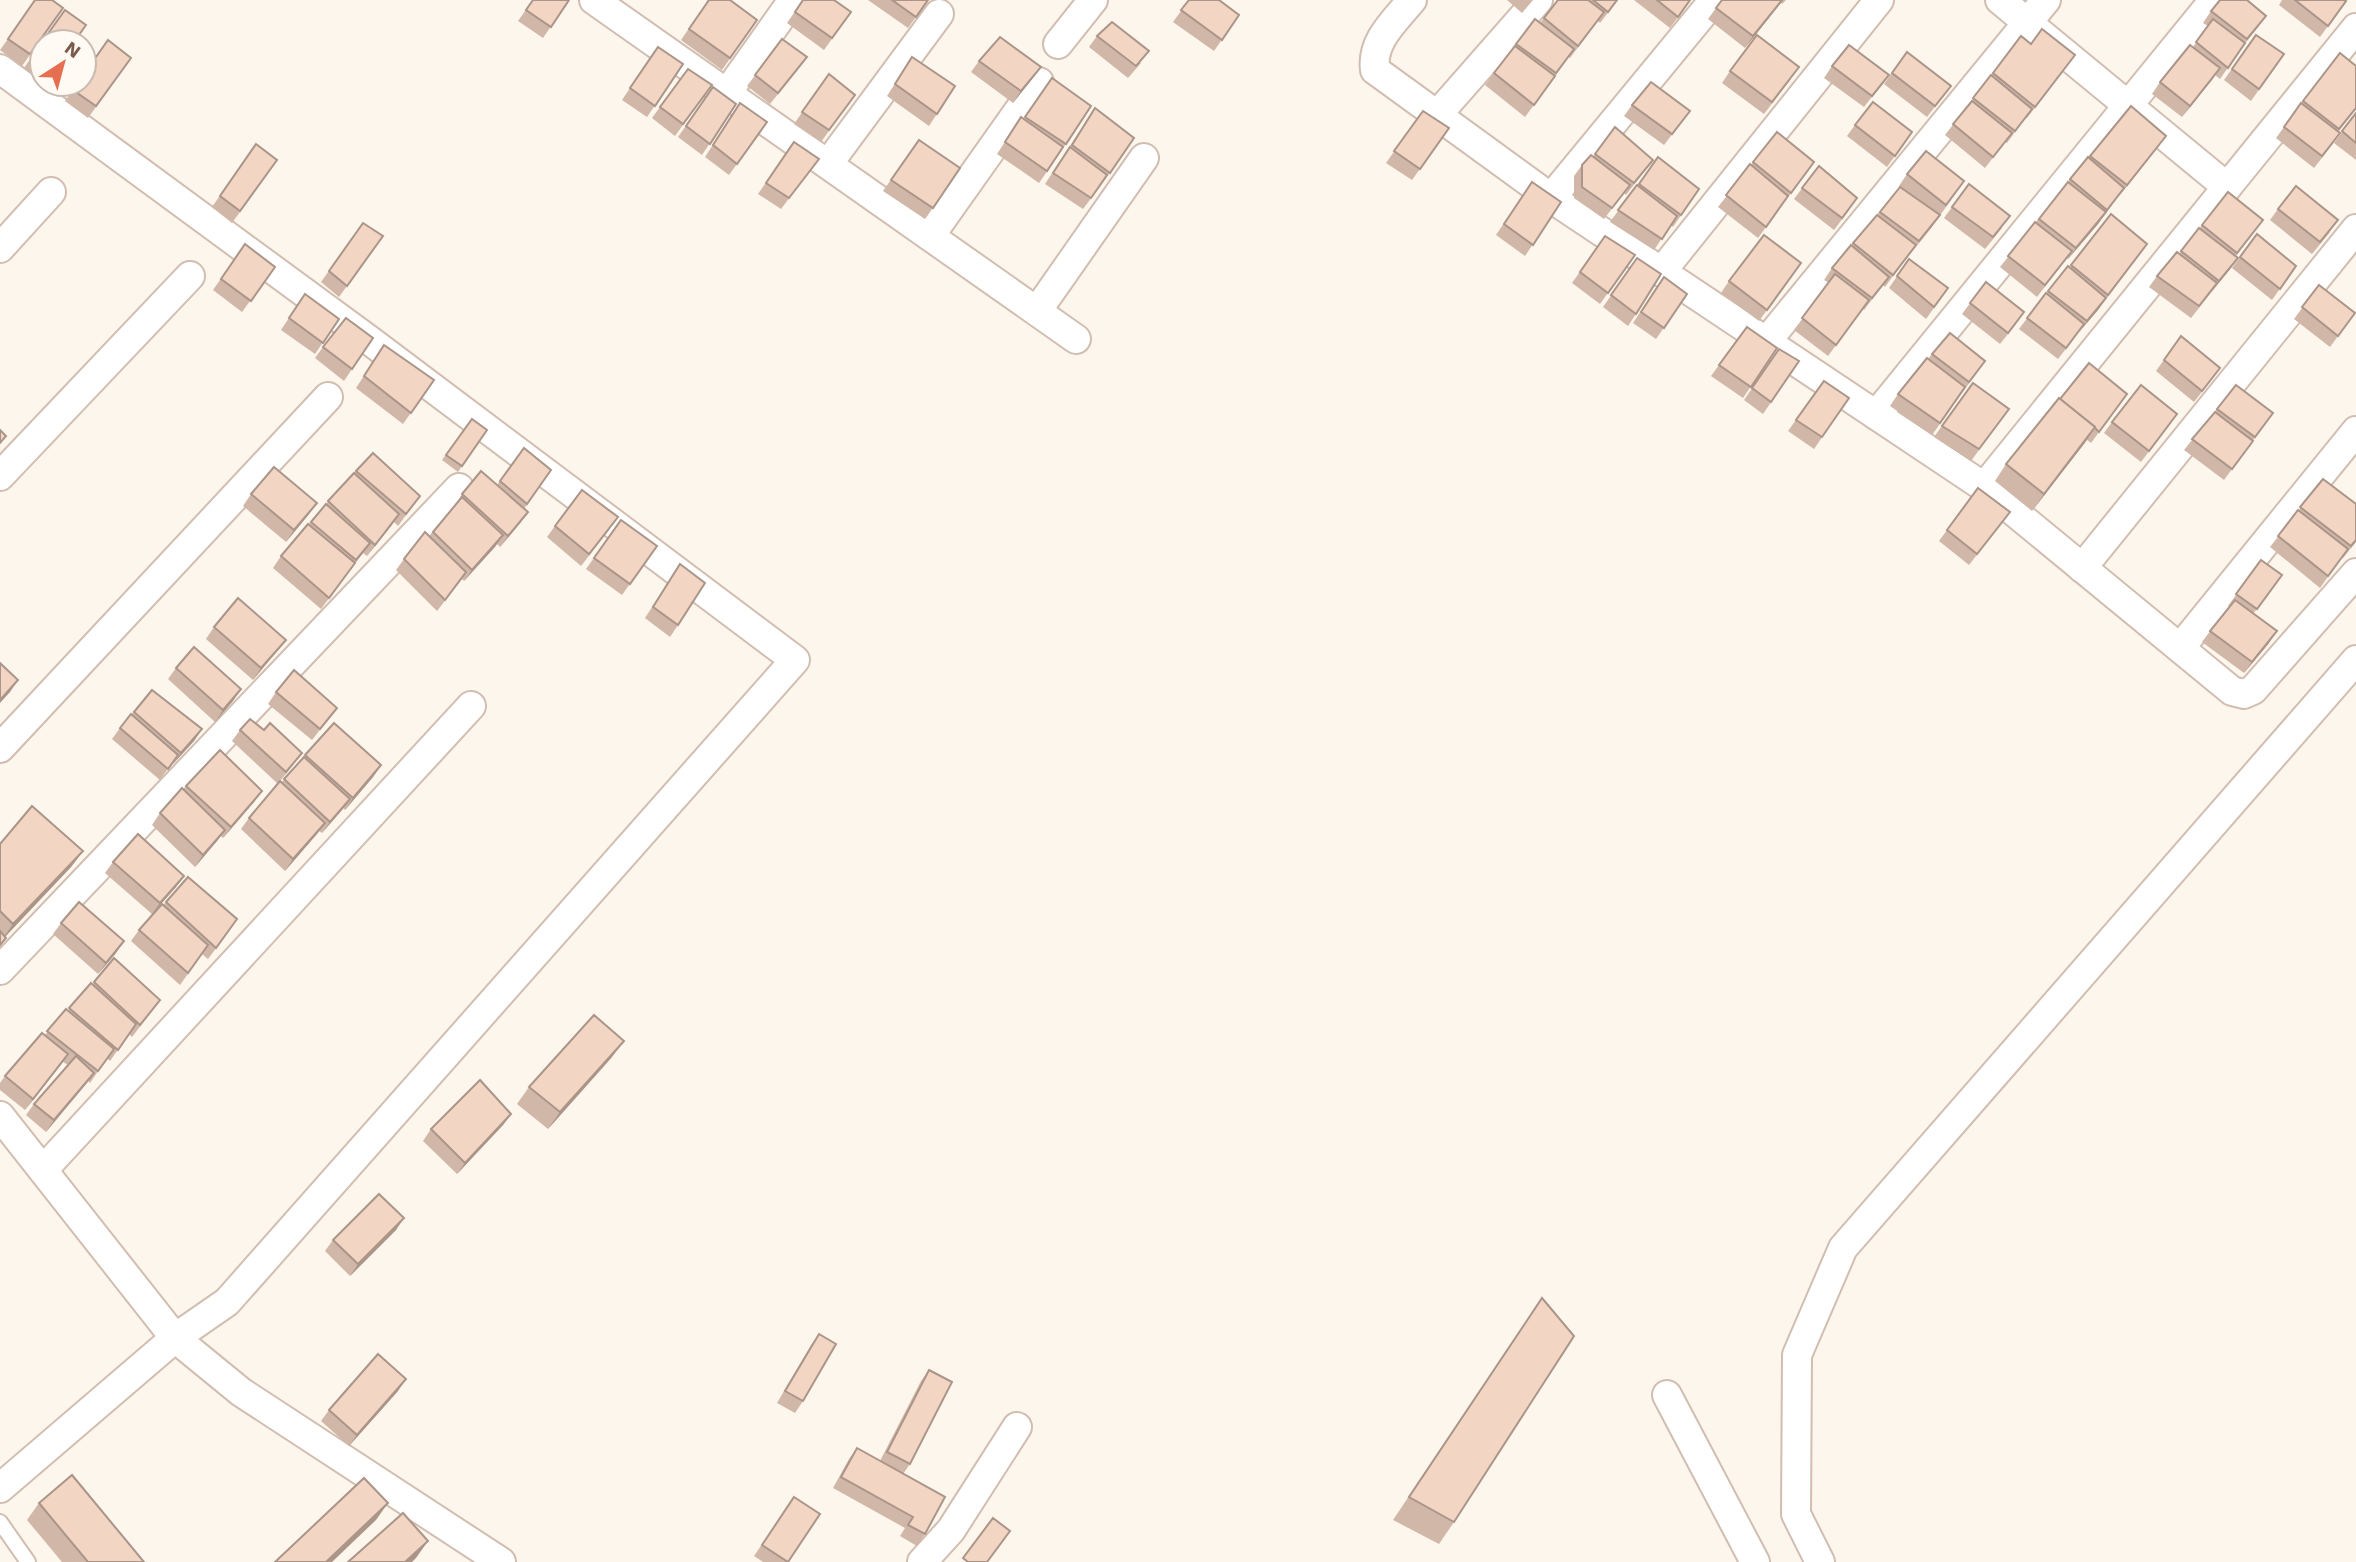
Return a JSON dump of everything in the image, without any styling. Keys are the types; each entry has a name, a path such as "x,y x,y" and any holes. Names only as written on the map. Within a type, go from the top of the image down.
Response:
{"street":[{"path":"727,93 793,0"},
{"path":"1058,44 1093,0"},
{"path":"1412,0 1377,45 1373,56 1375,70 1551,198 1984,487 2232,691 2244,694 2253,691 2356,573"},
{"path":"1437,115 1538,0"},
{"path":"1551,198 1714,0"},
{"path":"1662,271 1879,0"},
{"path":"2000,0 2227,187"},
{"path":"1766,342 2046,0"},
{"path":"1876,415 2214,0"},
{"path":"610,4 727,93 1076,339"},
{"path":"828,164 939,14"},
{"path":"1984,487 2227,187 2351,46"},
{"path":"0,69 795,660 227,1302 175,1339 0,1488"},
{"path":"930,236 1039,82"},
{"path":"1037,311 1144,158"},
{"path":"0,248 51,192"},
{"path":"2082,568 2356,229"},
{"path":"0,476 190,276"},
{"path":"0,748 328,397"},
{"path":"2180,648 2356,431"},
{"path":"0,971 459,488"},
{"path":"1820,1562 1796,1514 1797,1355 1843,1248 2356,660"},
{"path":"43,1170 471,706"},
{"path":"0,1116 175,1339 241,1392 501,1562"},
{"path":"1667,1395 1755,1562"},
{"path":"922,1562 951,1530 1017,1427"}],"lane":[{"path":"0,1522 28,1562"}],"building":[{"path":"35,0 52,0 63,8 49,28 28,28 28,53 8,39"},
{"path":"533,0 569,0 551,27 526,10"},
{"path":"709,0 730,0 757,20 730,58 689,29"},
{"path":"803,0 834,0 851,12 832,38 795,12"},
{"path":"892,0 928,0 916,17"},
{"path":"1189,0 1219,0 1239,15 1222,40 1181,10"},
{"path":"1558,0 1588,0 1604,12 1578,46 1544,18"},
{"path":"1593,0 1617,0 1608,12"},
{"path":"1657,0 1690,0 1678,17"},
{"path":"1722,0 1782,0 1753,36 1716,8"},
{"path":"2220,0 2247,0 2266,16 2247,39 2211,11"},
{"path":"2295,0 2344,0 2346,1 2328,26"},
{"path":"65,10 86,25 84,28 52,28"},
{"path":"1535,19 1574,49 1556,73 1516,44"},
{"path":"2213,19 2245,43 2228,68 2196,42"},
{"path":"1112,22 1149,51 1136,66 1097,36"},
{"path":"2042,29 2075,55 2035,107 1993,73 2021,36 2031,44"},
{"path":"1757,35 1799,67 1772,102 1730,71"},
{"path":"2256,35 2284,54 2259,89 2232,69"},
{"path":"1000,37 1041,67 1021,91 979,61"},
{"path":"782,39 807,57 778,93 755,75"},
{"path":"108,40 131,58 96,106 84,98 98,98 98,54"},
{"path":"1849,45 1889,75 1872,96 1832,66"},
{"path":"2190,45 2220,68 2190,106 2160,82"},
{"path":"1515,46 1555,76 1534,105 1494,73"},
{"path":"658,47 683,64 655,106 630,88"},
{"path":"1907,52 1951,86 1935,106 1892,73"},
{"path":"2340,53 2356,66 2356,108 2339,129 2303,101"},
{"path":"912,57 955,86 937,114 895,84"},
{"path":"688,69 712,85 683,124 660,107"},
{"path":"829,74 855,95 829,130 802,112"},
{"path":"1991,75 2032,109 2015,131 1973,98"},
{"path":"1052,78 1091,106 1066,144 1025,117"},
{"path":"1651,82 1690,111 1672,134 1632,105"},
{"path":"713,87 736,104 710,144 686,126"},
{"path":"1972,101 2012,133 1993,157 1953,124"},
{"path":"1873,102 1912,132 1895,156 1855,125"},
{"path":"740,103 767,122 737,164 713,145"},
{"path":"2301,103 2340,133 2322,156 2284,127"},
{"path":"2131,106 2166,136 2127,185 2090,156"},
{"path":"1095,108 1134,138 1110,173 1072,145"},
{"path":"1423,111 1449,128 1420,169 1394,151"},
{"path":"2356,113 2356,143 2342,131"},
{"path":"1021,117 1063,147 1047,171 1005,142"},
{"path":"1615,127 1653,160 1634,183 1595,154"},
{"path":"1777,132 1814,162 1791,193 1753,162"},
{"path":"919,140 960,168 933,208 891,180"},
{"path":"794,142 819,159 789,198 766,183"},
{"path":"256,144 277,160 240,211 220,196"},
{"path":"1070,147 1107,175 1091,198 1053,173"},
{"path":"1926,151 1964,181 1946,205 1907,174"},
{"path":"1591,155 1630,185 1612,208 1582,187 1582,165"},
{"path":"1658,157 1699,189 1681,215 1639,184"},
{"path":"2088,157 2124,188 2107,210 2070,179"},
{"path":"1750,164 1788,196 1766,227 1726,195"},
{"path":"1819,166 1857,198 1842,218 1802,188"},
{"path":"1532,182 1561,202 1533,245 1504,224"},
{"path":"2068,182 2106,212 2076,248 2039,219"},
{"path":"1969,184 2010,216 1993,237 1952,207"},
{"path":"1637,185 1677,216 1662,239 1618,210"},
{"path":"2296,186 2338,220 2320,242 2278,209"},
{"path":"1900,187 1940,215 1919,241 1880,212"},
{"path":"2228,192 2263,220 2237,253 2202,225"},
{"path":"2111,214 2147,244 2108,295 2071,265"},
{"path":"1877,215 1916,245 1893,275 1853,243"},
{"path":"2035,222 2072,251 2045,285 2008,256"},
{"path":"363,223 383,236 347,286 329,271"},
{"path":"2199,228 2238,258 2219,281 2181,251"},
{"path":"2257,234 2296,266 2280,289 2240,257"},
{"path":"1764,235 1801,263 1767,310 1729,281"},
{"path":"1605,236 1635,255 1608,293 1580,272"},
{"path":"245,244 275,267 251,301 221,279"},
{"path":"1851,245 1889,277 1872,298 1832,268"},
{"path":"2177,252 2217,283 2199,306 2157,276"},
{"path":"1637,258 1661,274 1636,314 1611,295"},
{"path":"1909,259 1948,288 1934,307 1897,276"},
{"path":"2068,266 2106,298 2087,321 2048,291"},
{"path":"1835,274 1869,300 1836,345 1802,318"},
{"path":"1664,277 1687,294 1664,328 1641,312"},
{"path":"1986,282 2024,312 2008,333 1970,303"},
{"path":"2319,285 2355,313 2338,336 2302,307"},
{"path":"2046,293 2084,324 2066,348 2027,318"},
{"path":"305,294 339,319 323,343 289,318"},
{"path":"346,318 373,338 352,369 323,347"},
{"path":"1747,327 1777,348 1751,387 1719,365"},
{"path":"1950,333 1985,361 1969,382 1932,354"},
{"path":"2181,336 2220,368 2202,391 2164,360"},
{"path":"384,345 434,380 411,413 364,376"},
{"path":"1779,349 1799,361 1771,402 1752,388"},
{"path":"1927,358 1965,387 1940,423 1898,394"},
{"path":"2089,363 2127,394 2099,432 2060,399"},
{"path":"1824,381 1849,398 1822,437 1796,420"},
{"path":"1973,383 2009,409 1979,449 1942,426"},
{"path":"2141,385 2177,414 2149,451 2112,422"},
{"path":"2236,385 2273,413 2255,437 2217,409"},
{"path":"2059,398 2095,427 2044,494 2006,464"},
{"path":"2215,412 2253,441 2232,469 2192,439"},
{"path":"472,419 487,430 462,466 446,455"},
{"path":"0,430 6,436 0,443"},
{"path":"524,448 551,470 527,504 500,481"},
{"path":"373,453 420,496 406,514 356,471"},
{"path":"274,467 317,503 294,530 251,494"},
{"path":"481,471 528,512 508,536 462,494"},
{"path":"354,473 399,514 375,545 328,501"},
{"path":"2323,479 2356,504 2356,540 2351,546 2300,507"},
{"path":"1978,488 2010,512 1977,554 1947,530"},
{"path":"582,490 618,517 589,554 555,526"},
{"path":"462,497 503,535 472,570 433,532"},
{"path":"326,504 370,543 356,560 311,522"},
{"path":"2298,510 2348,549 2328,576 2278,536"},
{"path":"621,520 657,546 630,584 594,558"},
{"path":"308,524 355,563 329,598 281,556"},
{"path":"425,532 466,572 445,600 404,559"},
{"path":"2261,560 2282,575 2257,609 2236,594"},
{"path":"680,564 705,583 678,625 653,607"},
{"path":"238,598 286,640 261,668 214,627"},
{"path":"2235,600 2277,631 2252,662 2210,631"},
{"path":"194,647 241,689 223,710 176,668"},
{"path":"0,663 18,680 0,700"},
{"path":"294,670 337,708 320,729 276,692"},
{"path":"152,690 202,729 181,753 134,712"},
{"path":"131,714 178,755 168,769 120,728"},
{"path":"250,719 264,730 270,723 302,753 286,772 240,730"},
{"path":"334,723 381,765 353,798 305,755"},
{"path":"220,750 262,791 231,827 186,786"},
{"path":"304,757 350,799 330,822 284,779"},
{"path":"280,781 325,823 293,859 249,818"},
{"path":"182,788 225,830 203,855 160,813"},
{"path":"32,806 83,851 13,924 0,911 0,844"},
{"path":"138,834 184,876 160,903 113,862"},
{"path":"188,877 237,919 216,948 166,902"},
{"path":"79,902 124,941 106,963 61,923"},
{"path":"162,904 208,945 188,973 139,930"},
{"path":"0,931 6,938 0,945"},
{"path":"114,958 160,1000 140,1025 94,982"},
{"path":"91,983 136,1024 118,1050 69,1008"},
{"path":"66,1009 114,1049 98,1071 47,1031"},
{"path":"594,1015 624,1041 560,1112 529,1087"},
{"path":"42,1033 68,1054 33,1099 5,1076"},
{"path":"76,1056 94,1073 54,1120 34,1104"},
{"path":"480,1080 511,1114 465,1163 431,1129"},
{"path":"379,1194 404,1218 358,1264 333,1240"},
{"path":"1542,1298 1574,1336 1454,1522 1409,1497"},
{"path":"819,1334 836,1344 803,1401 785,1391"},
{"path":"378,1354 406,1379 357,1435 329,1410"},
{"path":"929,1370 952,1382 910,1464 887,1452"},
{"path":"857,1448 945,1497 925,1534 908,1525 913,1517 841,1477"},
{"path":"72,1475 144,1562 88,1562 39,1503"},
{"path":"364,1478 388,1503 326,1562 275,1562"},
{"path":"794,1497 820,1514 788,1562 762,1545"},
{"path":"403,1513 428,1541 405,1562 348,1562"},
{"path":"993,1518 1010,1531 987,1562 968,1562 963,1558"}]}
